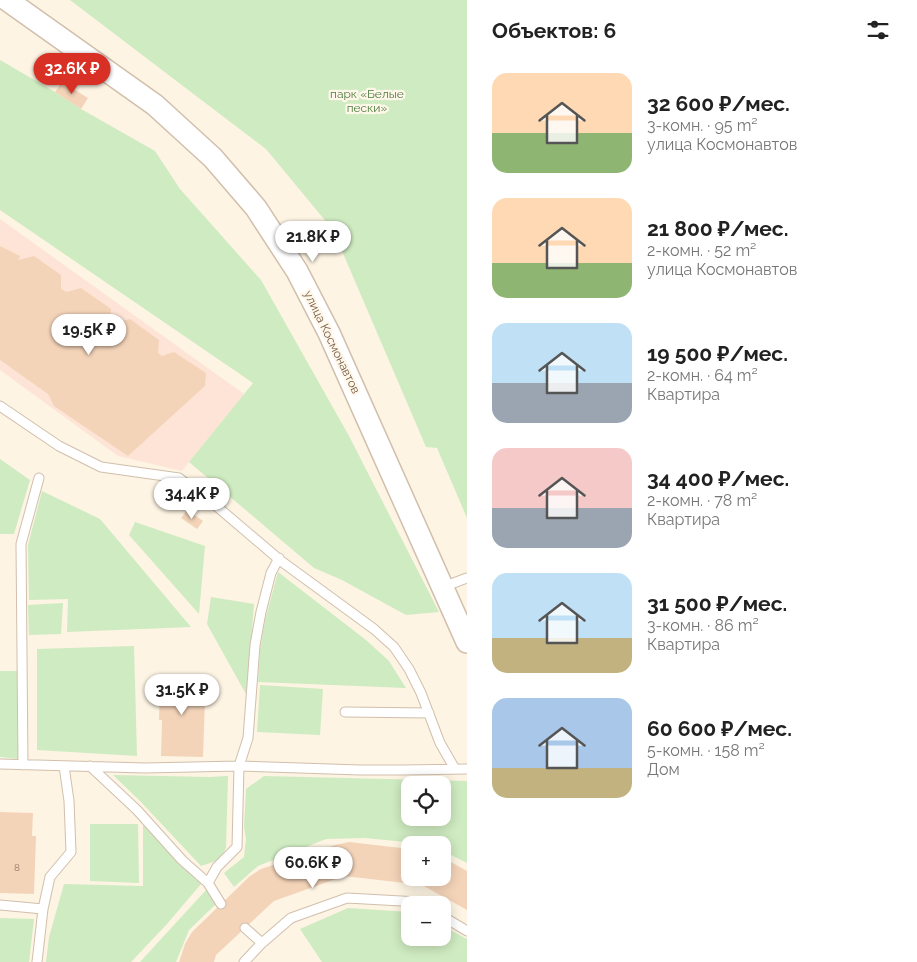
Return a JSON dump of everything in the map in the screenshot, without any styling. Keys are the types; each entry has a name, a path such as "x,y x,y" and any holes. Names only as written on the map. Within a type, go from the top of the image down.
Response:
{"street":[{"name":"улица Космонавтов","path":"8,0 155,105 213,158 256,208 297,271 329,333 467,642"}],"lane":[{"path":"0,406 59,446 101,467 179,478 214,504 279,558 374,629 394,647 409,669 421,692 440,743 454,769"},
{"path":"23,765 22,544 39,478"},
{"path":"208,884 217,867 237,847 239,766 248,738 255,645 271,572 279,558"},
{"path":"443,588 467,578"},
{"path":"345,712 429,714"},
{"path":"0,764 145,768 239,766 368,770 467,768"},
{"path":"37,962 50,877 70,852 69,801 64,766"},
{"path":"90,766 137,810 182,860 208,884 221,904"},
{"path":"249,960 262,943 291,918 347,898 401,901"},
{"path":"0,905 44,909"},
{"path":"451,921 467,931"},
{"path":"245,928 262,943"}],"shaded area":[{"path":"0,219 244,394 182,471 118,456 0,370"}],"green space":[{"name":"парк «Белые пески»","path":"70,0 467,0 467,518 437,448 426,447 333,230 266,149"},
{"path":"0,60 155,151 180,189 261,280 349,436 439,612 406,615 342,580 314,568 189,462 253,383 0,210"},
{"path":"0,459 30,480 14,534 0,534"},
{"path":"42,491 100,519 191,627 67,632 68,599 29,600 28,545"},
{"path":"135,522 205,546 199,614 129,535"},
{"path":"278,572 366,640 389,661 406,688 258,682 260,650 265,620"},
{"path":"211,597 254,604 247,696 207,624"},
{"path":"63,603 61,634 29,635 28,605"},
{"path":"134,646 137,756 37,750 37,649"},
{"path":"0,671 19,671 19,759 0,757"},
{"path":"260,685 323,689 320,735 257,732"},
{"path":"113,775 228,776 226,848 219,860 201,866"},
{"path":"264,776 401,779 401,826 451,826 451,781 467,781 467,863 451,855 451,836 401,836 401,842 365,838 326,839 258,866 234,887 224,873 244,857 246,839 244,827 246,789"},
{"path":"90,824 138,824 139,883 90,881"},
{"path":"143,825 177,862 201,884 131,962 46,962 49,937 64,884 143,886"},
{"path":"207,889 216,904 189,930 176,962 140,962"},
{"path":"348,908 401,911 401,946 451,946 451,930 467,939 467,962 322,962 300,929"},
{"path":"0,918 34,919 29,962 0,962"}],"building":[{"path":"62,82 88,98 81,109 55,92"},
{"path":"0,246 20,256 18,260 34,256 61,275 61,289 67,292 81,288 111,309 110,321 128,333 114,323 130,319 159,340 158,353 162,356 174,352 206,373 206,385 128,456 54,406 48,394 0,360"},
{"path":"187,510 203,521 197,529 181,518"},
{"path":"160,675 202,676 201,699 205,699 203,757 161,756 162,720 159,720"},
{"path":"0,812 33,813 32,836 36,836 34,894 0,893"},
{"path":"349,842 401,848 401,883 344,876 274,901 216,955 214,962 179,962 185,944 192,932 250,876 261,869"},
{"path":"451,862 467,871 467,910 451,901 451,896 442,896 424,886 451,886"}]}
